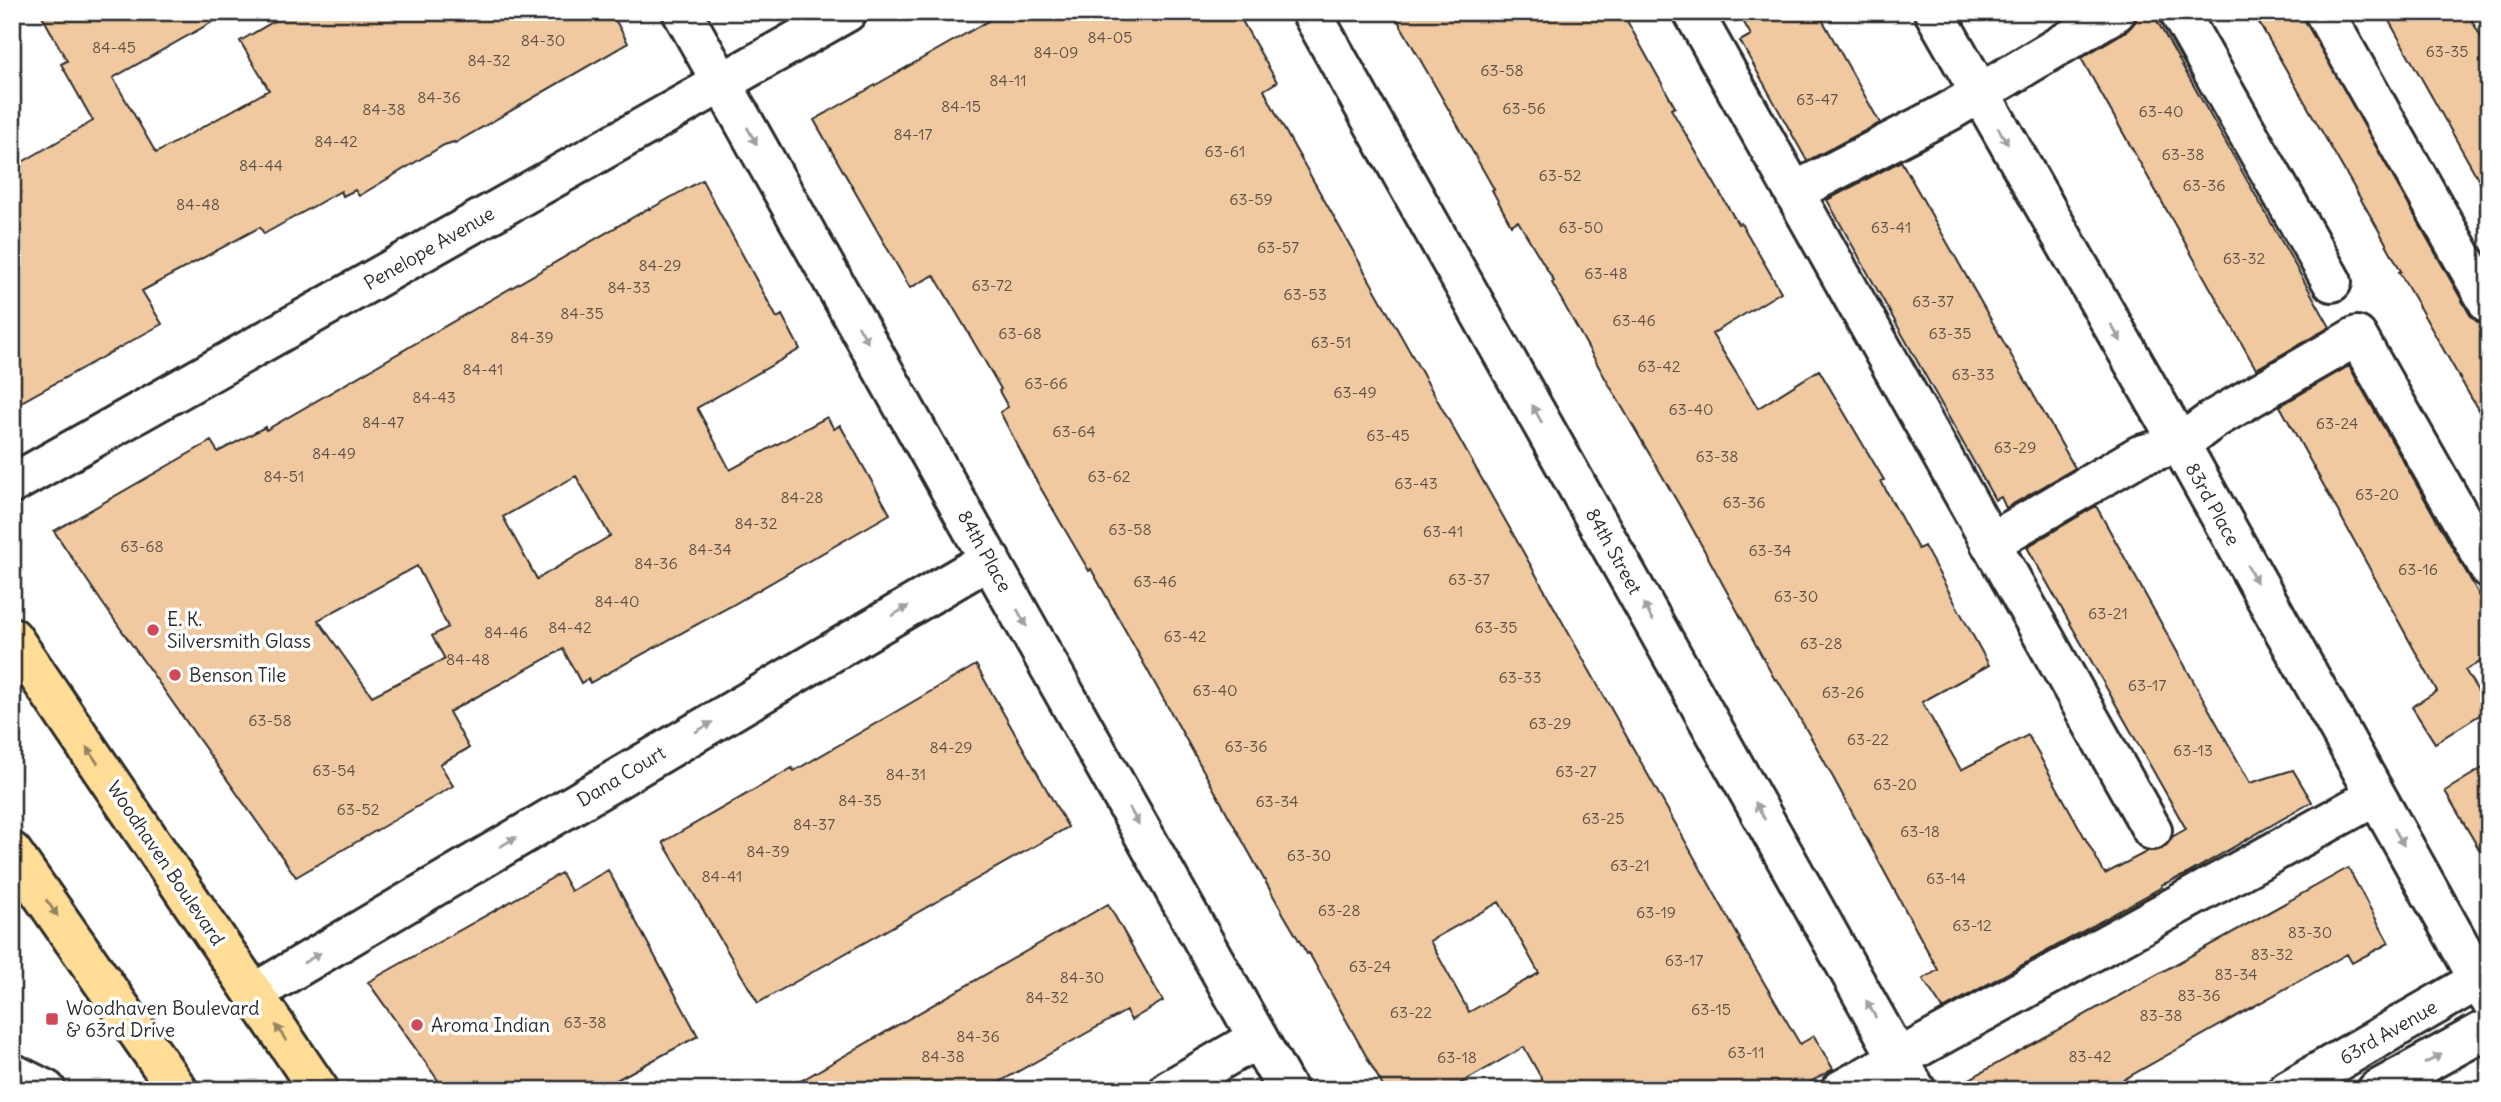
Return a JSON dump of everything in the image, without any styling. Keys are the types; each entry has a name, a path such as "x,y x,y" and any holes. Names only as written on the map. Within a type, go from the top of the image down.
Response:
{"main road":[{"name":"Woodhaven Boulevard","path":"12,637 319,1090"},
{"path":"12,852 178,1090"}],"street":[{"name":"84th Place","path":"682,12 1286,1090"},
{"name":"Penelope Avenue","path":"12,484 847,12"},
{"name":"84th Street","path":"1311,12 1907,1074"},
{"path":"1693,12 2152,830"},
{"name":"83rd Place","path":"1934,12 2180,444 2376,796 2485,984"},
{"path":"1794,192 1948,112 2116,12"},
{"path":"2179,12 2332,282"},
{"path":"2324,12 2489,304"},
{"path":"1990,543 2140,455 2180,444 2214,419 2357,336 2489,568"},
{"name":"Dana Court","path":"254,993 990,559"},
{"path":"1841,1090 1907,1074 2376,796"},
{"name":"63rd Avenue","path":"2288,1090 2485,984"},
{"path":"2377,1090 2489,1028"},
{"path":"1169,1090 1258,1038"},
{"path":"12,1073 46,1090"}],"building":[{"path":"40,12 230,12 113,78 156,153 269,90 240,41 290,12 611,12 628,43 455,143 444,145 359,196 355,190 343,196 341,191 264,234 260,227 142,291 162,324 12,407 12,168 93,121 61,64 67,61"},
{"path":"1004,12 1237,12 1277,82 1264,90 1283,127 1739,940 1800,1044 1814,1036 1833,1069 1796,1090 1548,1090 1524,1047 1449,1090 1385,1090 1091,569 1089,571 1033,475 1000,412 1008,407 999,391 1001,389 962,322 934,275 910,288 814,120","holes":["1499,902 1539,973 1469,1012 1430,941"]},
{"path":"1393,12 1622,12 1675,107 1671,109 1781,292 1712,334 1758,408 1819,370 1884,480 1881,481 1918,549 1924,546 1989,665 1922,702 1961,770 2028,735 2105,874 2148,851 2162,849 2172,837 2186,829 2027,547 2096,506 2250,783 2293,770 2312,802 1943,1009 1923,979 1938,970 1817,748 1777,679 1775,680 1685,515 1552,283 1554,281 1518,221 1511,225 1492,190 1494,189"},
{"path":"1738,12 1818,12 1880,123 1807,161 1740,41 1751,35"},
{"path":"2138,12 2152,12 2330,327 2256,369 2081,58 2128,30 2135,22"},
{"path":"2253,12 2301,12 2470,315 2477,322 2489,326 2489,429 2399,272 2401,271 2378,229"},
{"path":"2384,12 2467,12 2489,51 2489,198"},
{"path":"1901,161 2075,468 2006,508 2001,497 1995,500 1827,200"},
{"path":"702,180 777,318 782,315 800,349 697,408 730,470 827,417 834,429 840,425 890,514 731,606 590,683 588,679 581,683 563,649 449,712 469,748 440,764 453,786 296,877 54,531 211,441 218,452 265,427 266,430","holes":["576,476 610,536 537,579 503,517","417,566 448,627 432,636 445,659 372,696 318,620"]},
{"path":"2349,366 2489,612 2489,657 2465,670 2489,709 2435,743 2412,707 2437,691 2280,406"},
{"path":"976,665 1068,827 758,1003 663,842 792,768 794,771"},
{"path":"2489,764 2489,866 2445,791"},
{"path":"2348,868 2389,943 2352,963 2347,954 2105,1090 1950,1090"},
{"path":"608,870 698,1036 598,1090 445,1090 368,982 561,873 571,891"},
{"path":"1108,904 1163,1001 1131,1020 1126,1011 985,1090 785,1090"}],"place":[{"name":"E. K. Silversmith Glass","path":"153,630"},
{"name":"Benson Tile","path":"175,675"},
{"name":"Woodhaven Boulevard & 63rd Drive","path":"52,1019"},
{"name":"Aroma Indian","path":"417,1025"}]}
